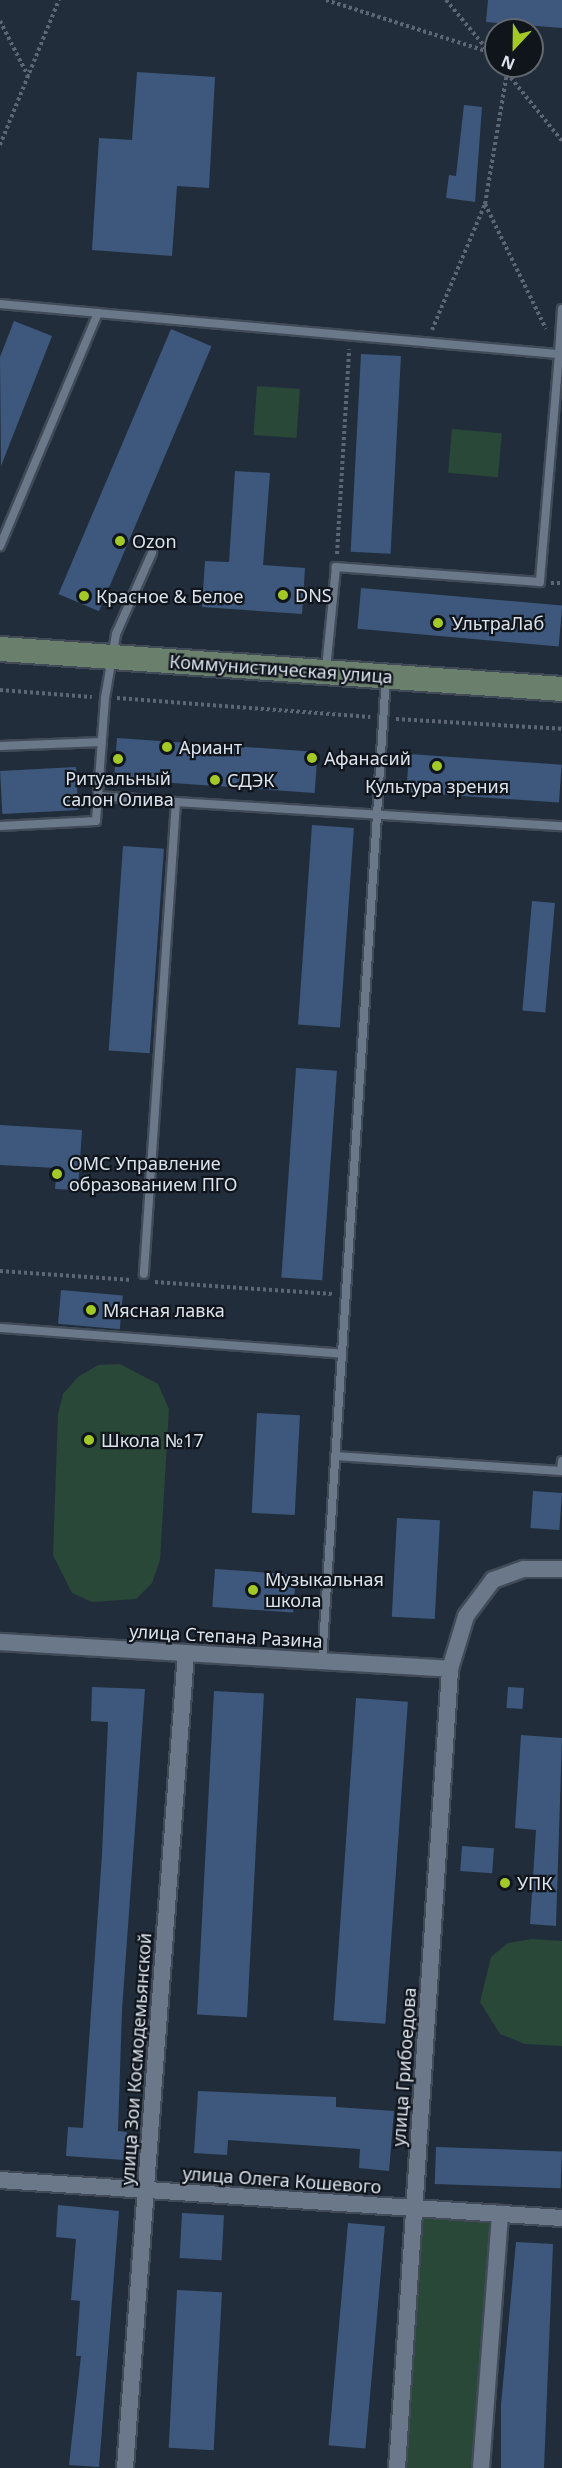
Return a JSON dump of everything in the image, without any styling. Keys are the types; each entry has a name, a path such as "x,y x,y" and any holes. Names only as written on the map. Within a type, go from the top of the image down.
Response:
{"street":[{"name":"Коммунистическая улица","path":"0,649 562,688"},
{"name":"улица Грибоедова","path":"397,2468 450,1669 466,1616 493,1580 524,1569 562,1569"},
{"name":"улица Степана Разина","path":"0,1642 450,1669"},
{"name":"улица Зои Космодемьянской","path":"125,2468 186,1653"},
{"name":"улица Олега Кошевого","path":"0,2180 562,2218"},
{"path":"481,2468 500,2214"}],"lane":[{"path":"0,304 559,354"},
{"path":"326,672 336,567 540,582 562,309"},
{"path":"0,546 98,314"},
{"path":"0,826 96,821 105,698 112,656 152,553"},
{"path":"322,1661 387,677"},
{"path":"0,746 102,742"},
{"path":"98,796 176,802 377,811 562,826"},
{"path":"144,1274 176,802"},
{"path":"0,1328 342,1354"},
{"path":"335,1456 562,1471 562,1461"}],"path":[{"path":"0,146 59,0"},
{"path":"326,0 484,50"},
{"path":"446,0 484,46"},
{"path":"0,21 28,77"},
{"path":"427,342 485,204 506,78"},
{"path":"511,78 562,141"},
{"path":"485,204 559,354"},
{"path":"336,567 350,335"},
{"path":"0,690 562,729"},
{"path":"0,1271 346,1295"}],"green space":[{"path":"257,386 300,389 296,438 254,435"},
{"path":"452,429 502,433 498,477 448,473"},
{"path":"120,1364 158,1384 169,1409 160,1560 152,1583 136,1599 92,1602 72,1593 53,1555 58,1414 63,1394 78,1377 98,1365"},
{"path":"532,1939 562,1941 562,2046 525,2044 500,2034 480,2002 491,1957 508,1943"},
{"path":"420,2215 494,2220 476,2468 402,2468"}],"building":[{"path":"488,0 562,0 562,28 544,27 544,18 486,18"},
{"path":"137,72 215,77 209,188 177,186 172,256 92,250 99,138 132,140"},
{"path":"464,105 482,107 475,202 446,198 449,175 456,176"},
{"path":"14,321 52,336 1,466 0,357"},
{"path":"171,329 212,346 99,611 58,594"},
{"path":"361,354 401,356 391,554 351,552"},
{"path":"235,471 270,473 263,565 305,568 302,614 202,607 205,561 229,562"},
{"path":"361,588 562,606 559,646 357,629"},
{"path":"117,738 318,752 315,793 114,779"},
{"path":"409,754 562,765 559,803 406,792"},
{"path":"76,767 78,810 2,814 0,771"},
{"path":"312,825 354,828 340,1027 298,1025"},
{"path":"123,846 164,849 150,1053 109,1051"},
{"path":"532,901 555,903 545,1013 522,1011"},
{"path":"296,1068 337,1071 322,1280 281,1277"},
{"path":"0,1125 82,1130 78,1190 55,1189 57,1168 0,1165"},
{"name":"Мясная лавка","path":"61,1290 123,1295 120,1329 58,1324"},
{"path":"257,1413 300,1415 295,1515 252,1513"},
{"path":"533,1491 562,1493 559,1530 530,1528"},
{"path":"397,1518 440,1520 435,1619 392,1617"},
{"path":"215,1569 296,1575 293,1613 212,1607"},
{"path":"92,1687 145,1689 122,2010 118,2131 127,2132 124,2160 66,2156 68,2127 83,2128 102,1854 108,1722 91,1721"},
{"path":"508,1687 524,1688 522,1709 507,1708"},
{"path":"214,1691 264,1694 247,2017 197,2015"},
{"path":"356,1698 408,1702 385,2024 333,2020"},
{"path":"521,1735 562,1738 556,1926 530,1924 536,1830 515,1828"},
{"path":"462,1846 494,1848 492,1873 460,1871"},
{"path":"198,2091 336,2097 336,2107 394,2111 389,2171 359,2168 360,2149 228,2140 227,2155 194,2153"},
{"path":"436,2147 562,2151 561,2188 435,2184"},
{"path":"58,2205 119,2211 99,2467 69,2465 81,2356 76,2356 80,2301 71,2300 76,2239 56,2237"},
{"path":"182,2213 224,2215 222,2260 180,2258"},
{"path":"348,2223 385,2226 365,2448 329,2445"},
{"path":"516,2242 553,2244 544,2468 501,2468 501,2405"},
{"path":"177,2290 222,2292 214,2450 169,2448"}],"place":[{"name":"Ozon","path":"120,541"},
{"name":"DNS","path":"283,595"},
{"name":"Красное & Белое","path":"84,596"},
{"name":"УльтраЛаб","path":"438,623"},
{"name":"Ариант","path":"167,747"},
{"name":"Афанасий","path":"312,758"},
{"name":"Ритуальный салон Олива","path":"118,759"},
{"name":"Культура зрения","path":"437,766"},
{"name":"СДЭК","path":"215,780"},
{"name":"ОМС Управление образованием ПГО","path":"57,1174"},
{"name":"Мясная лавка","path":"91,1310"},
{"name":"Школа №17","path":"89,1440"},
{"name":"Музыкальная школа","path":"253,1590"},
{"name":"УПК","path":"505,1883"}]}
